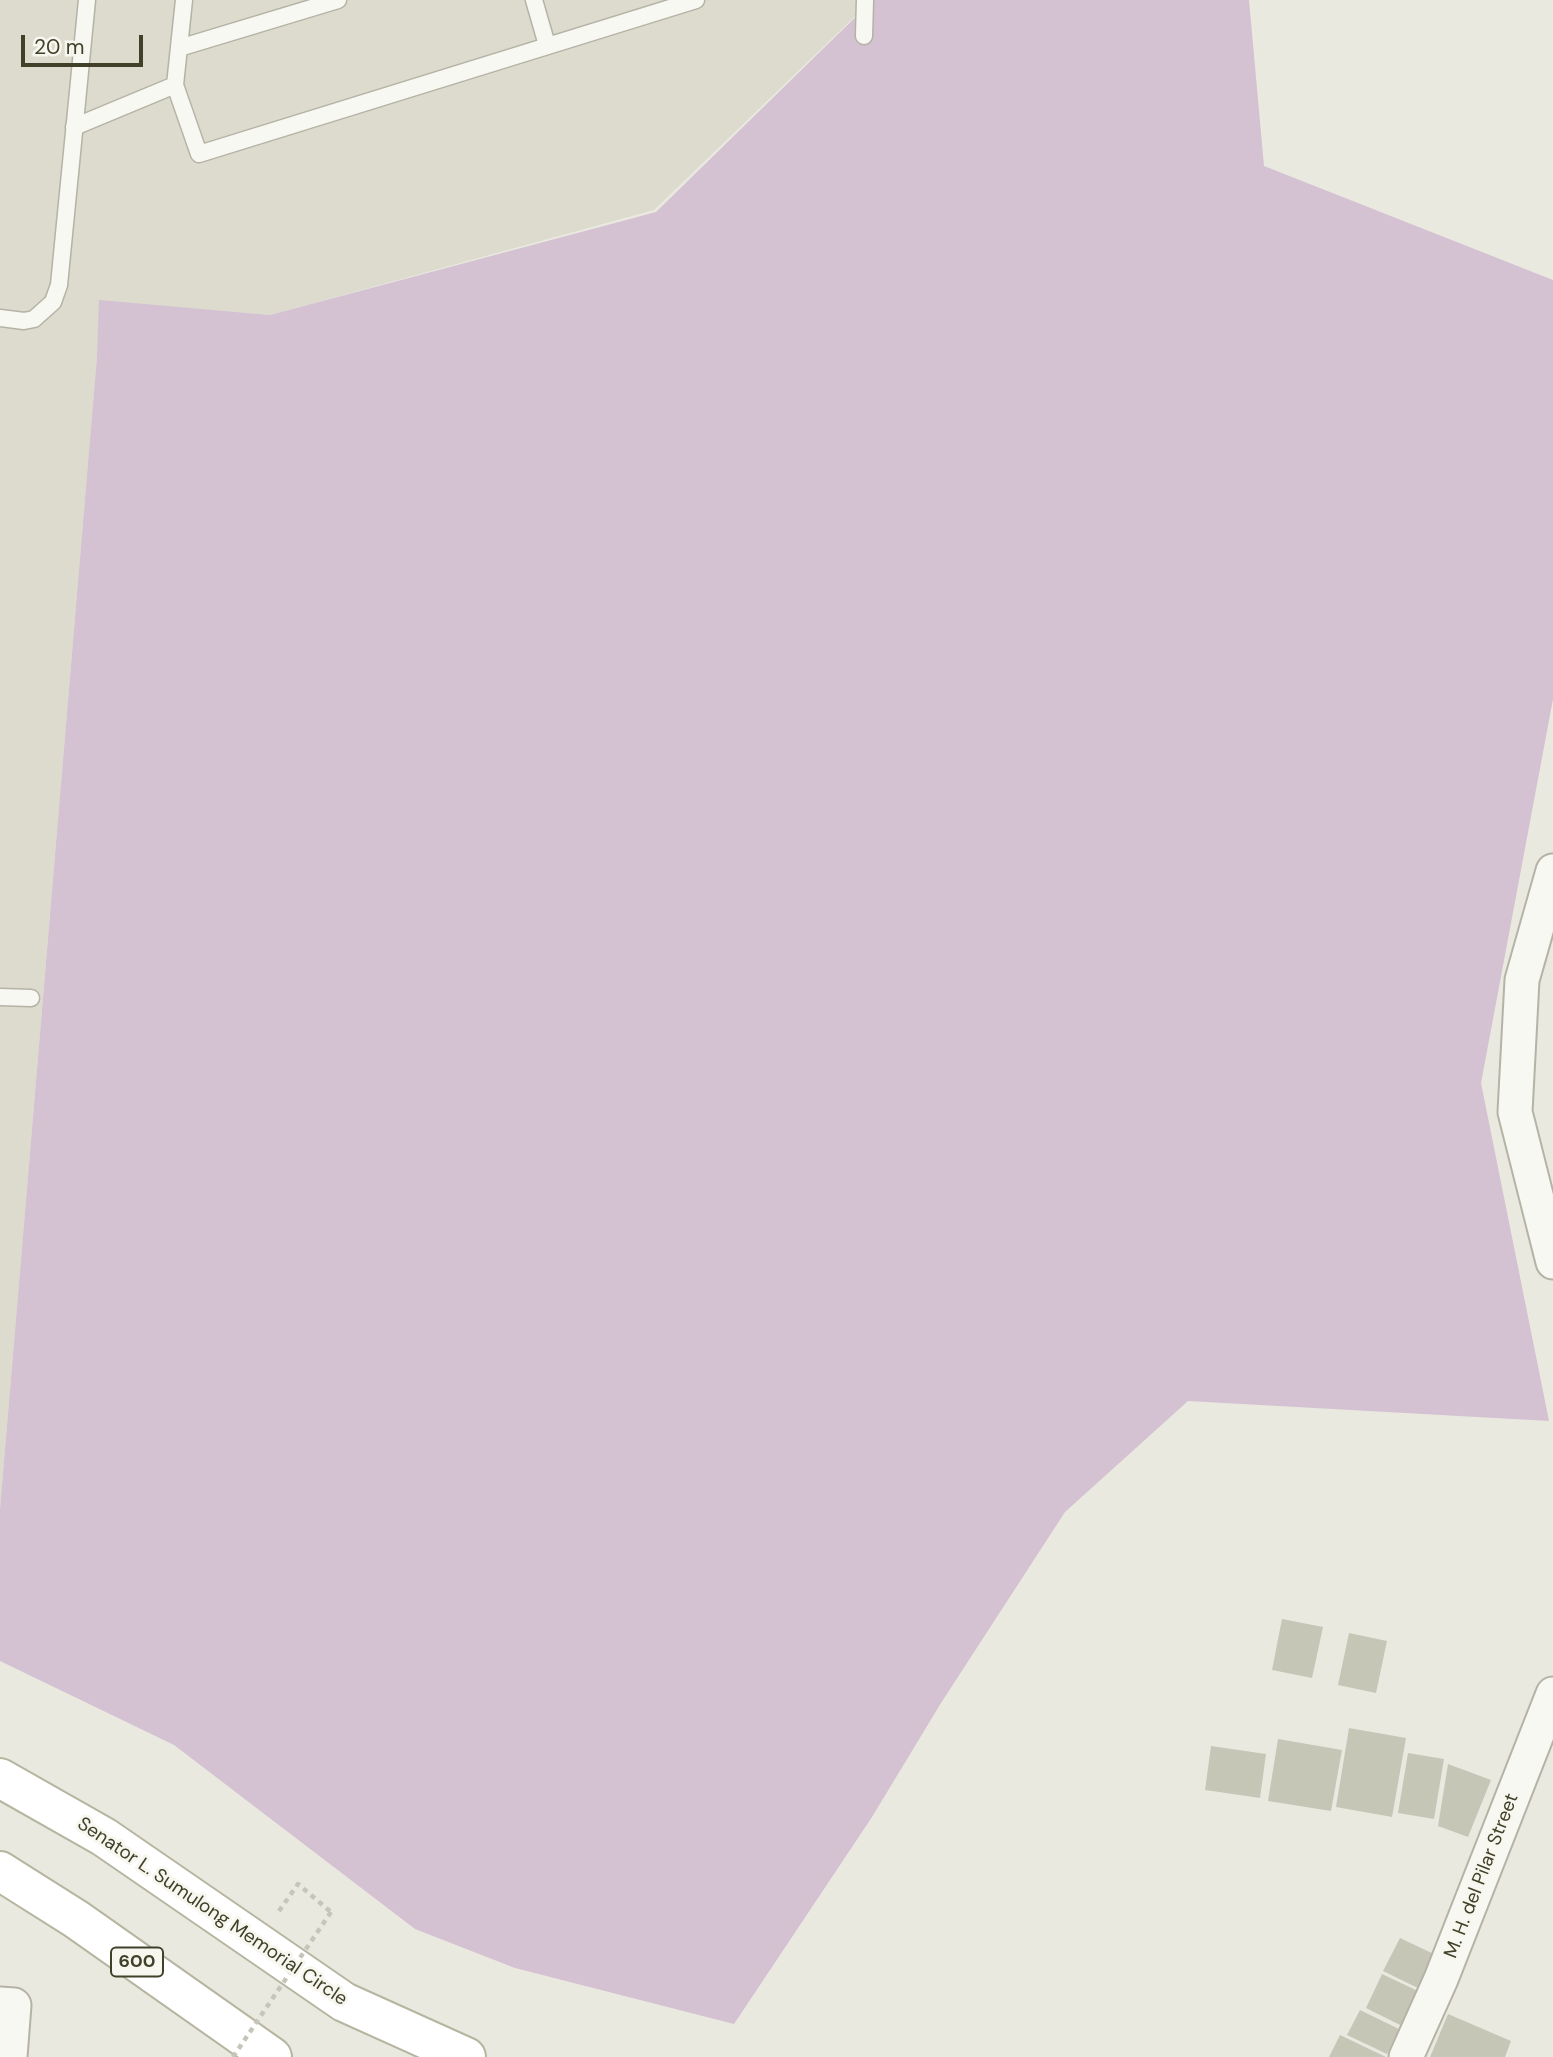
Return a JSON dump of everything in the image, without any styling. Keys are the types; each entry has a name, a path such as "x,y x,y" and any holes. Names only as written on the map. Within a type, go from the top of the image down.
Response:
{"main road":[{"name":"Senator L. Sumulong Memorial Circle","path":"0,1779 104,1837 344,2002 466,2057"},
{"name":"600","path":"0,1871 76,1919 272,2057"}],"street":[{"path":"1553,871 1522,981 1515,1112 1553,1262"},
{"name":"M. H. del Pilar Street","path":"1406,2057 1441,1979 1553,1694"},
{"path":"0,2004 14,2005 10,2057"}],"lane":[{"path":"0,318 24,321 34,319 53,302 59,285 87,0"},
{"path":"184,0 175,85 199,154 696,0"},
{"path":"179,48 338,0"},
{"path":"534,0 547,46"},
{"path":"864,36 865,0"},
{"path":"74,127 175,85"},
{"path":"0,996 31,999"}],"path":[{"path":"233,2057 331,1912 298,1884"}],"shaded area":[{"path":"0,0 872,0 654,210 270,315 100,301 0,1509"},
{"path":"873,0 1249,0 1264,166 1553,280 1553,699 1481,1083 1549,1421 1188,1401 1065,1512 941,1703 872,1817 734,2024 515,1968 415,1929 174,1745 0,1661 0,1509 97,356 99,300 270,315 656,212"}],"building":[{"path":"1282,1619 1323,1627 1312,1678 1272,1670"},
{"path":"1349,1633 1387,1641 1376,1693 1338,1685"},
{"path":"1349,1728 1406,1738 1392,1817 1336,1807"},
{"path":"1278,1739 1342,1750 1331,1811 1268,1801"},
{"path":"1211,1746 1266,1754 1260,1798 1205,1790"},
{"path":"1408,1753 1444,1759 1434,1819 1398,1813"},
{"path":"1448,1764 1491,1780 1468,1837 1438,1826"},
{"path":"1400,1938 1438,1956 1422,1990 1383,1971"},
{"path":"1382,1974 1420,1992 1404,2027 1366,2008"},
{"path":"1360,2010 1399,2029 1387,2054 1347,2035"},
{"path":"1448,2014 1511,2041 1505,2057 1430,2057"},
{"path":"1340,2035 1386,2057 1329,2057"}]}
